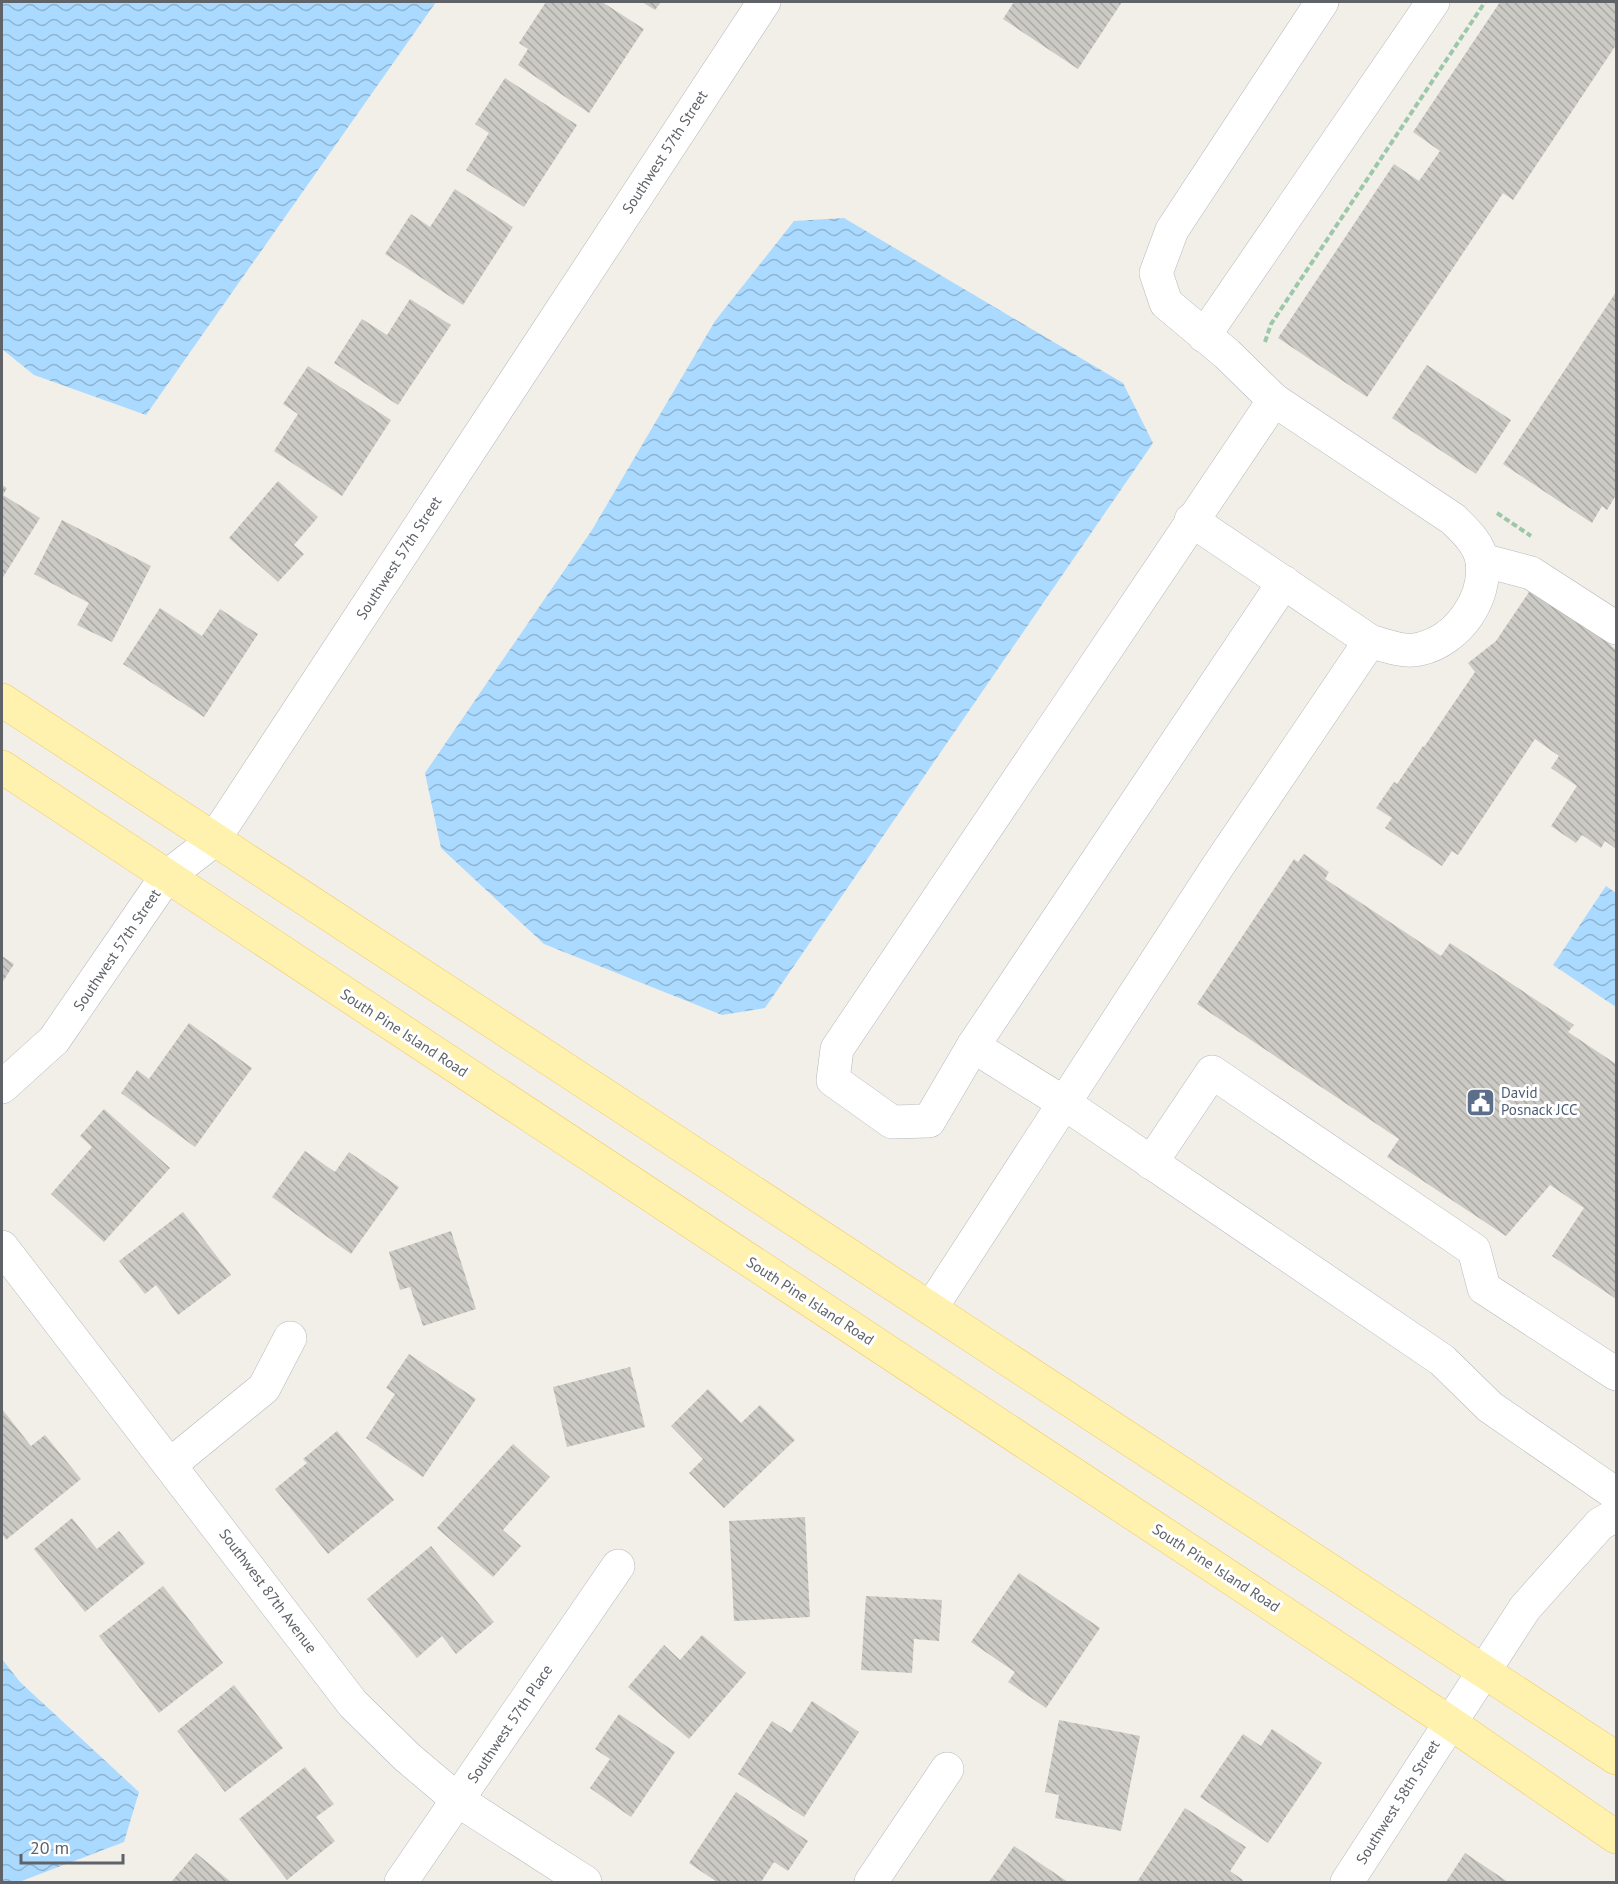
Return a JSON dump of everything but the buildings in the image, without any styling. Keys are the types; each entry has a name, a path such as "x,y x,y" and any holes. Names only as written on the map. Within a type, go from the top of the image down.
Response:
{"main road":[{"path":"2,700 213,841 1617,1758"},
{"name":"South Pine Island Road","path":"2,767 1449,1722 1617,1837"}],"street":[{"name":"Southwest 57th Street","path":"2,1087 54,1040 166,877 213,841 764,2"},
{"path":"1191,520 1370,641 1394,648 1419,650 1449,634 1472,609 1480,584 1482,560 1474,541 1454,519 1274,400 1227,354 1166,303 1156,273 1172,230 1322,2"},
{"path":"1204,336 1432,2"},
{"path":"1274,400 1191,520 837,1049 833,1080 892,1122 929,1121 973,1046 1284,582"},
{"path":"1482,560 1532,573 1617,628"},
{"path":"931,1308 1218,866 1370,641"},
{"path":"973,1046 1064,1103 1442,1360 1490,1407 1617,1494"},
{"path":"1151,1163 1212,1072 1473,1250 1484,1288 1617,1374"},
{"name":"Southwest 87th Avenue","path":"2,1247 171,1464 353,1704 407,1757 459,1801 585,1882"},
{"path":"171,1464 264,1388 290,1338"},
{"name":"Southwest 58th Street","path":"1347,1882 1525,1608 1600,1524 1617,1515"},
{"name":"Southwest 57th Place","path":"401,1882 459,1801 618,1566"},
{"path":"871,1882 946,1769"}],"path":[{"path":"1266,346 1264,339 1271,324 1485,2"},
{"path":"1492,510 1540,542"}],"water":[{"path":"2,2 436,2 146,415 34,375 2,349"},
{"path":"844,218 1123,383 1153,443 765,1008 722,1015 544,944 441,848 425,773 592,530 715,321 794,221"},
{"path":"1606,886 1616,893 1616,1007 1553,965"},
{"path":"2,1659 20,1682 139,1792 124,1842 19,1882 2,1882"}],"place":[{"name":"David Posnack JCC","path":"1480,1102"}]}
